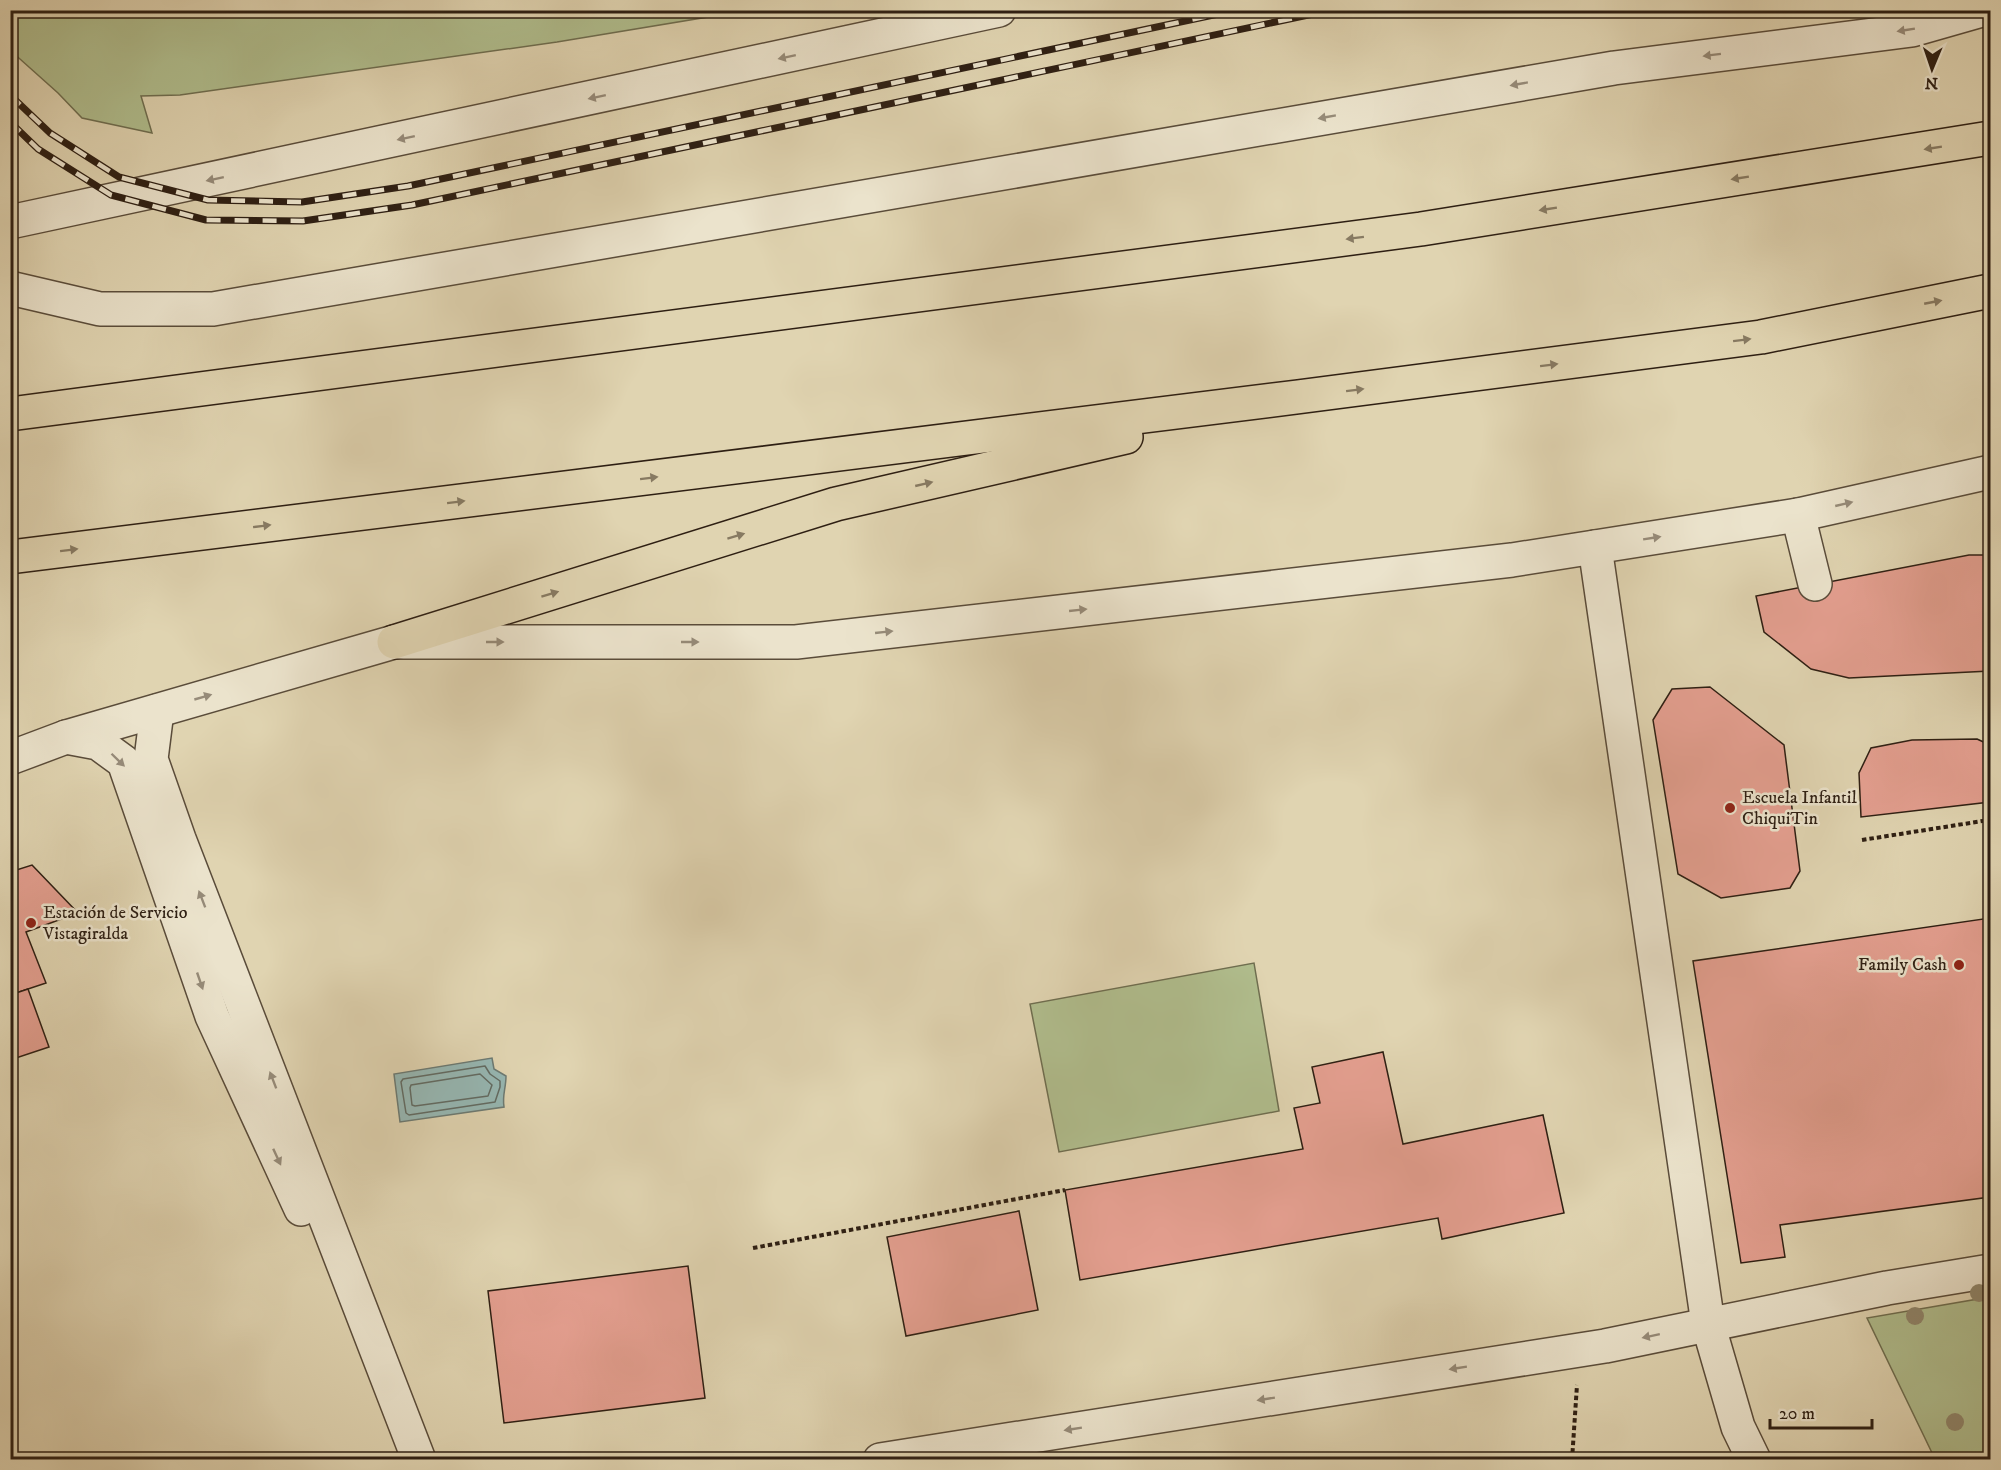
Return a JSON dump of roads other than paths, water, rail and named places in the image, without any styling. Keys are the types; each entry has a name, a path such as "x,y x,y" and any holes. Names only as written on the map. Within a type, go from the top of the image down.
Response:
{"main road":[{"path":"10,414 1409,231 1990,138"},
{"path":"10,557 1761,337 1990,291"},
{"path":"394,642 836,504 1297,397"}],"street":[{"path":"844,44 900,10"},
{"path":"10,222 999,10"},
{"path":"10,288 100,309 213,309 1614,68 1912,30 1983,10"},
{"path":"10,758 66,737 394,642 796,642 1512,560 1798,515 1990,472"},
{"path":"1798,515 1815,584"},
{"path":"1594,547 1708,1324 1738,1427 1754,1460"},
{"path":"157,711 151,759 179,839 419,1460"},
{"path":"66,737 98,743 124,762 212,1016 304,1216 354,1291"},
{"path":"880,1460 1579,1349 1887,1288 1990,1271"}],"water":[{"path":"492,1058 494,1069 506,1076 504,1107 400,1122 394,1074"}],"railway":[{"path":"10,95 50,133 119,177 208,200 302,202 408,186 1237,10"},
{"path":"10,122 38,149 111,195 206,220 303,221 412,205 1332,10"}],"place":[{"name":"Escuela Infantil ChiquiTin","path":"1730,808"},
{"name":"Estación de Servicio Vistagiralda","path":"31,923"},
{"name":"Family Cash","path":"1959,965"}]}
